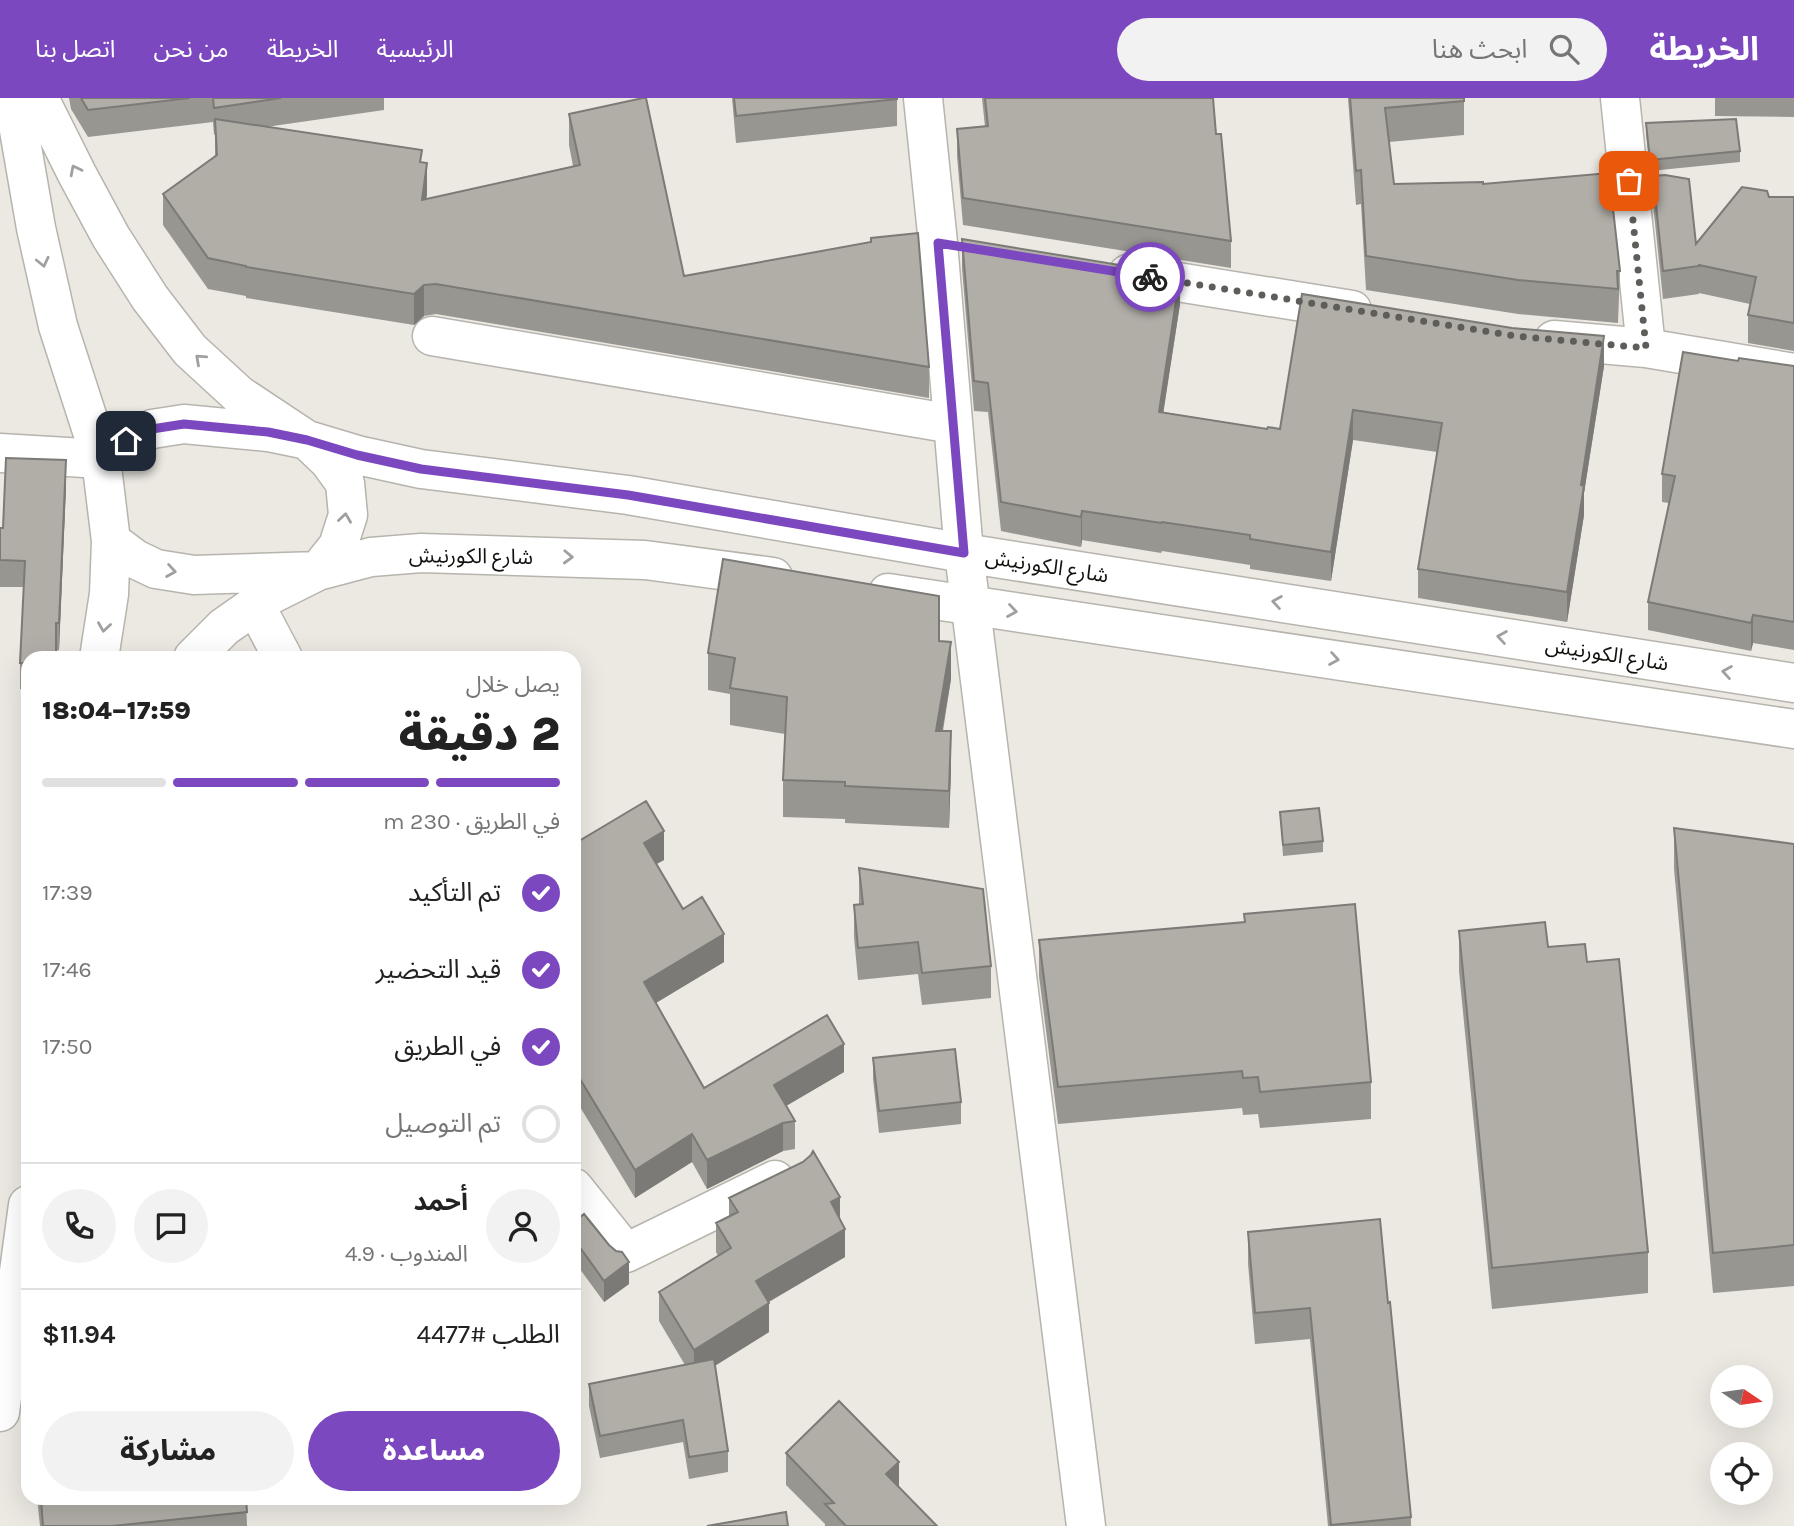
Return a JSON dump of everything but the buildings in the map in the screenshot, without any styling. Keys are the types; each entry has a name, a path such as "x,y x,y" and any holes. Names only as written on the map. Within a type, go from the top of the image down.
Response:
{"main road":[{"path":"16,98 36,228 58,326 101,459 111,541 109,594 100,651"},
{"path":"39,98 111,237 150,298 190,350 239,395 307,440 329,461 345,484 348,515 338,546 318,571 268,596 224,627 200,651"},
{"path":"923,98 964,553 1086,1526"},
{"path":"1620,98 1646,348"},
{"path":"938,243 979,250"},
{"path":"1089,267 1392,316"},
{"path":"432,336 953,425"},
{"path":"1515,336 1646,348 1794,373"},
{"name":"شارع الكورنيش","path":"101,459 126,441 152,429 184,424 268,432 421,469 628,495 964,553 1794,683"},
{"path":"0,453 101,459"},
{"name":"شارع الكورنيش","path":"111,541 135,559 156,569 194,575 318,571 371,557 421,553 645,560 808,582"},
{"path":"849,588 971,604 1794,729"},
{"path":"255,605 279,651"},
{"path":"581,1197 626,1253 793,1171"},
{"path":"0,1412 21,1257"}],"way so far":[{"path":"1150,277 1515,336 1646,348 1629,181"}],"route":[{"path":"126,441 152,429 184,424 268,432 421,469 628,495 964,553 938,243 1150,277"}]}
